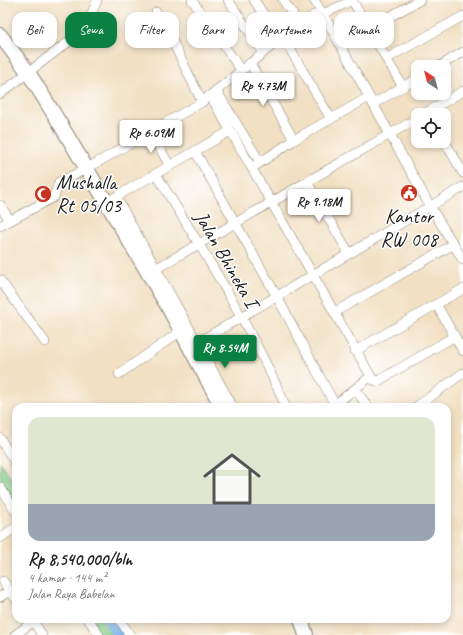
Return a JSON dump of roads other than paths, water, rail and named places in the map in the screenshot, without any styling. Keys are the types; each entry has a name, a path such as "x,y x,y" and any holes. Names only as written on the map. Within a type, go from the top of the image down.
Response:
{"main road":[{"path":"0,35 28,72 86,169 111,200 181,331 193,344 220,403"},
{"path":"302,623 306,635"}],"street":[{"path":"0,94 76,36 84,28 90,18 97,0"},
{"path":"192,0 242,70"},
{"path":"228,0 263,52"},
{"path":"254,0 263,12"},
{"path":"283,0 291,12"},
{"path":"314,0 319,12"},
{"path":"325,12 353,0 360,12"},
{"path":"394,14 420,0"},
{"path":"386,59 463,16"},
{"path":"326,24 430,206 463,260"},
{"path":"176,48 202,102"},
{"path":"0,226 52,198 58,183 86,169 202,102 268,48"},
{"path":"288,48 331,119"},
{"path":"380,48 403,87"},
{"path":"450,60 463,52"},
{"path":"250,63 294,140"},
{"path":"252,168 294,140 331,119 411,82"},
{"path":"213,93 230,131 335,312 370,377 373,380 378,381 455,336"},
{"path":"213,93 260,162"},
{"path":"437,108 462,93"},
{"path":"157,268 411,122"},
{"path":"230,131 111,200 157,268 193,344 231,403"},
{"path":"150,132 170,166"},
{"path":"449,148 463,173"},
{"path":"195,151 276,295 332,403"},
{"name":"Jalan Bhineka I","path":"156,174 199,244 270,369 284,403"},
{"path":"307,182 349,253"},
{"path":"193,344 463,187"},
{"path":"0,205 10,221"},
{"path":"335,312 454,244"},
{"path":"0,280 45,342"},
{"path":"355,351 463,289"},
{"path":"436,304 463,351"},
{"path":"119,374 181,331"},
{"path":"422,403 463,373"},
{"path":"338,403 370,377"},
{"path":"356,388 365,403"},
{"path":"0,438 12,458"},
{"path":"0,487 12,506"},
{"path":"0,538 12,530"},
{"path":"3,581 12,594"},
{"path":"0,597 9,591"},
{"path":"15,635 29,623"},
{"path":"35,623 42,635"},
{"path":"91,623 99,635"},
{"path":"122,623 130,635"}],"waterway":[{"path":"114,623 121,635"}],"place":[{"name":"Kantor RW 008","path":"409,193"},
{"name":"Mushalla Rt 05/03","path":"43,194"}]}
